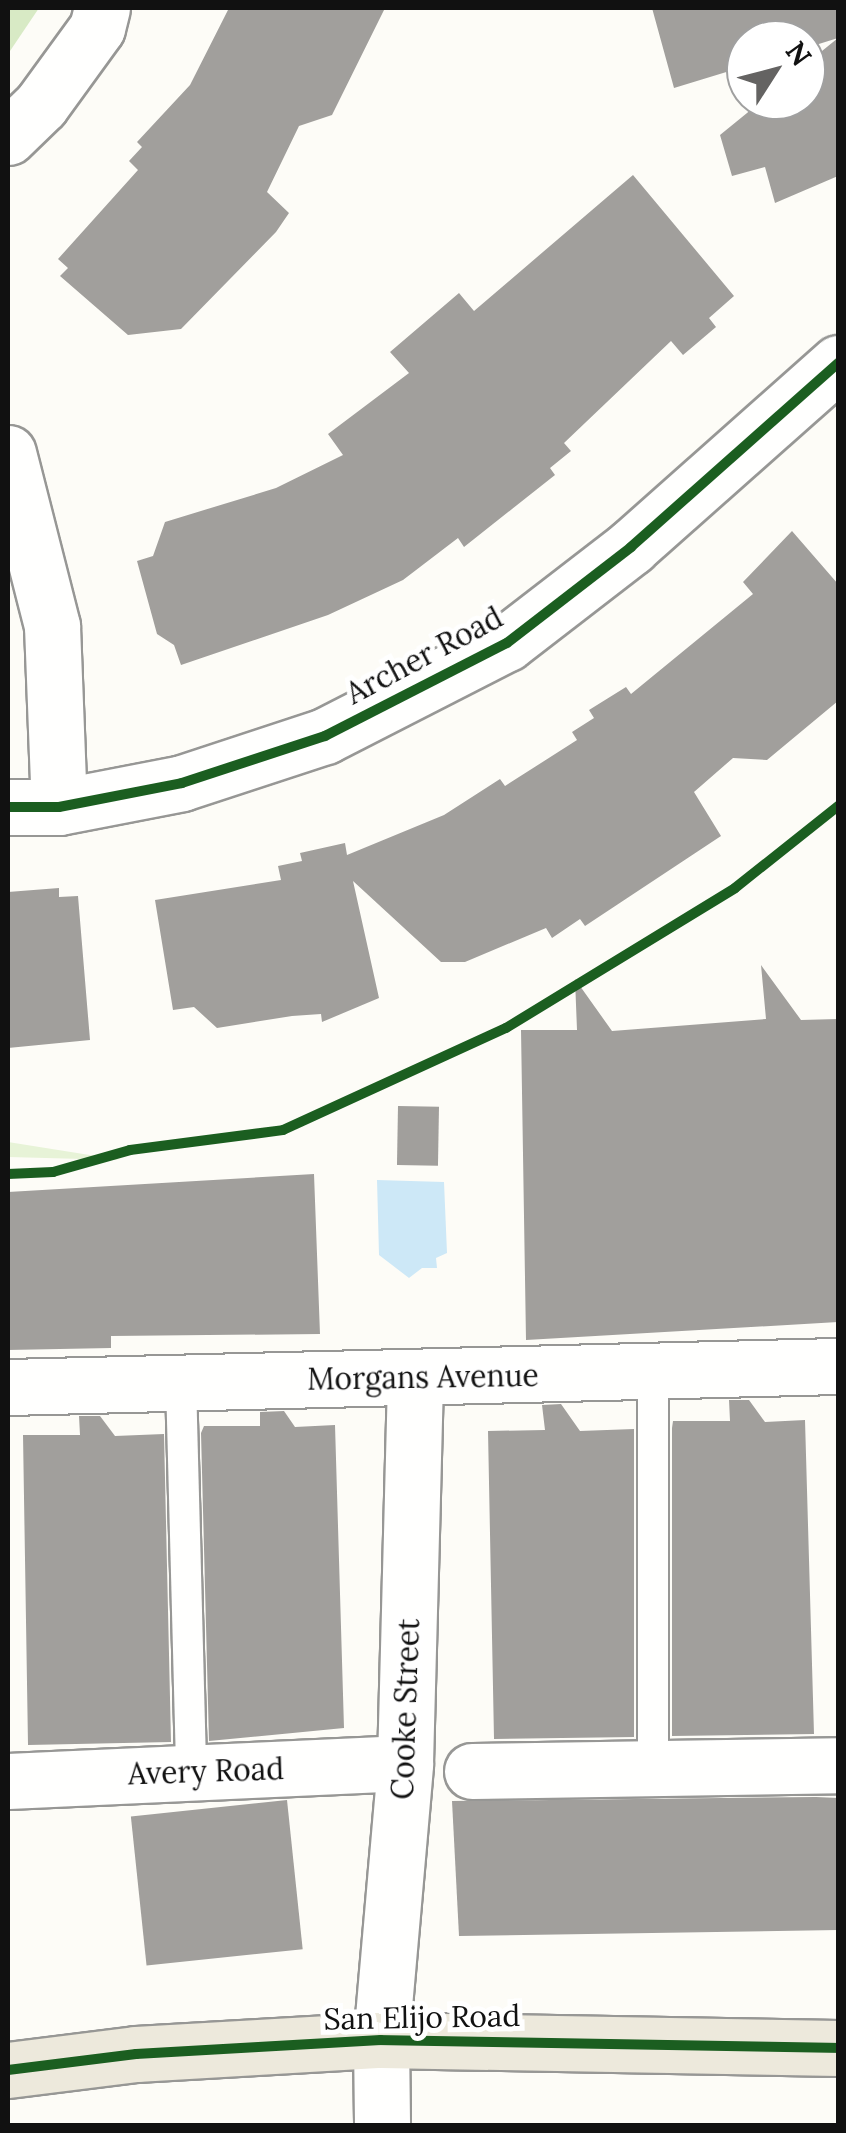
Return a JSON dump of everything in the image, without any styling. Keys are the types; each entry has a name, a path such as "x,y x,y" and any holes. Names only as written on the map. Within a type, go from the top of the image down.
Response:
{"main road":[{"name":"San Elijo Road","path":"8,2070 136,2054 381,2040 838,2048"}],"street":[{"path":"8,137 41,105 97,28 102,8"},
{"name":"Archer Road","path":"34,807 182,783 325,736 507,643 631,547 838,363"},
{"path":"8,453 52,626 34,807"},
{"name":"Morgans Avenue","path":"8,1387 838,1366"},
{"name":"Cooke Street","path":"382,2126 381,2040 405,1763 415,1377"},
{"name":"Avery Road","path":"8,1781 405,1763"},
{"path":"472,1771 838,1764"}],"lane":[{"path":"652,1372 653,1768"},
{"path":"181,1382 190,1773"}],"green space":[{"path":"8,8 39,8 8,54"},
{"path":"8,1142 121,1160 8,1157"}],"water":[{"path":"377,1180 444,1182 447,1253 436,1258 437,1268 422,1268 409,1278 379,1255"}],"building":[{"path":"229,8 385,8 332,115 299,126 267,192 289,213 276,232 181,329 128,335 60,276 68,268 58,259 138,170 129,161 142,147 137,142 190,85"},
{"path":"652,8 838,8 838,38 826,42 826,20 726,20 726,72 674,88"},
{"path":"838,38 838,176 775,203 765,167 732,176 720,135 738,120 826,120 826,48"},
{"path":"633,175 734,296 709,318 716,327 683,355 671,341 564,443 571,451 550,468 555,475 464,547 458,538 403,580 328,615 181,665 174,645 157,634 137,561 153,556 165,522 276,488 343,455 328,434 409,373 390,352 459,293 474,311"},
{"path":"792,531 838,584 838,701 767,760 733,758 694,792 721,836 585,926 580,919 552,938 546,928 465,962 441,962 353,881 379,998 322,1022 321,1014 217,1028 194,1007 173,1010 155,900 281,880 278,866 302,861 300,853 345,843 347,855 444,815 500,779 505,786 577,740 572,732 594,718 589,710 626,687 631,694 753,594 743,582"},
{"path":"59,888 59,897 78,896 90,1040 8,1048 8,892"},
{"path":"761,965 801,1020 838,1019 838,1322 526,1340 521,1030 577,1030 575,979 612,1031 766,1019"},
{"path":"398,1106 439,1107 438,1166 397,1165"},
{"path":"314,1174 320,1334 111,1336 111,1348 8,1350 8,1192"},
{"path":"729,1400 749,1400 765,1422 805,1420 814,1734 672,1736 673,1421 730,1421"},
{"path":"561,1404 580,1431 634,1429 634,1737 494,1739 488,1431 545,1430 542,1405"},
{"path":"284,1411 295,1427 335,1425 344,1728 209,1741 201,1433 204,1426 260,1426 260,1412"},
{"path":"79,1416 100,1416 115,1436 164,1434 171,1742 28,1745 23,1435 80,1435"},
{"path":"838,1798 838,1930 459,1936 452,1801"},
{"path":"287,1800 303,1949 147,1966 131,1816"}],"cycle path":[{"path":"8,807 59,807 182,783 325,736 507,643 631,547 838,363"},
{"path":"8,1174 53,1172 130,1150 283,1130 506,1028 735,888 838,806"},
{"path":"8,2070 136,2054 381,2040 838,2048"}]}
